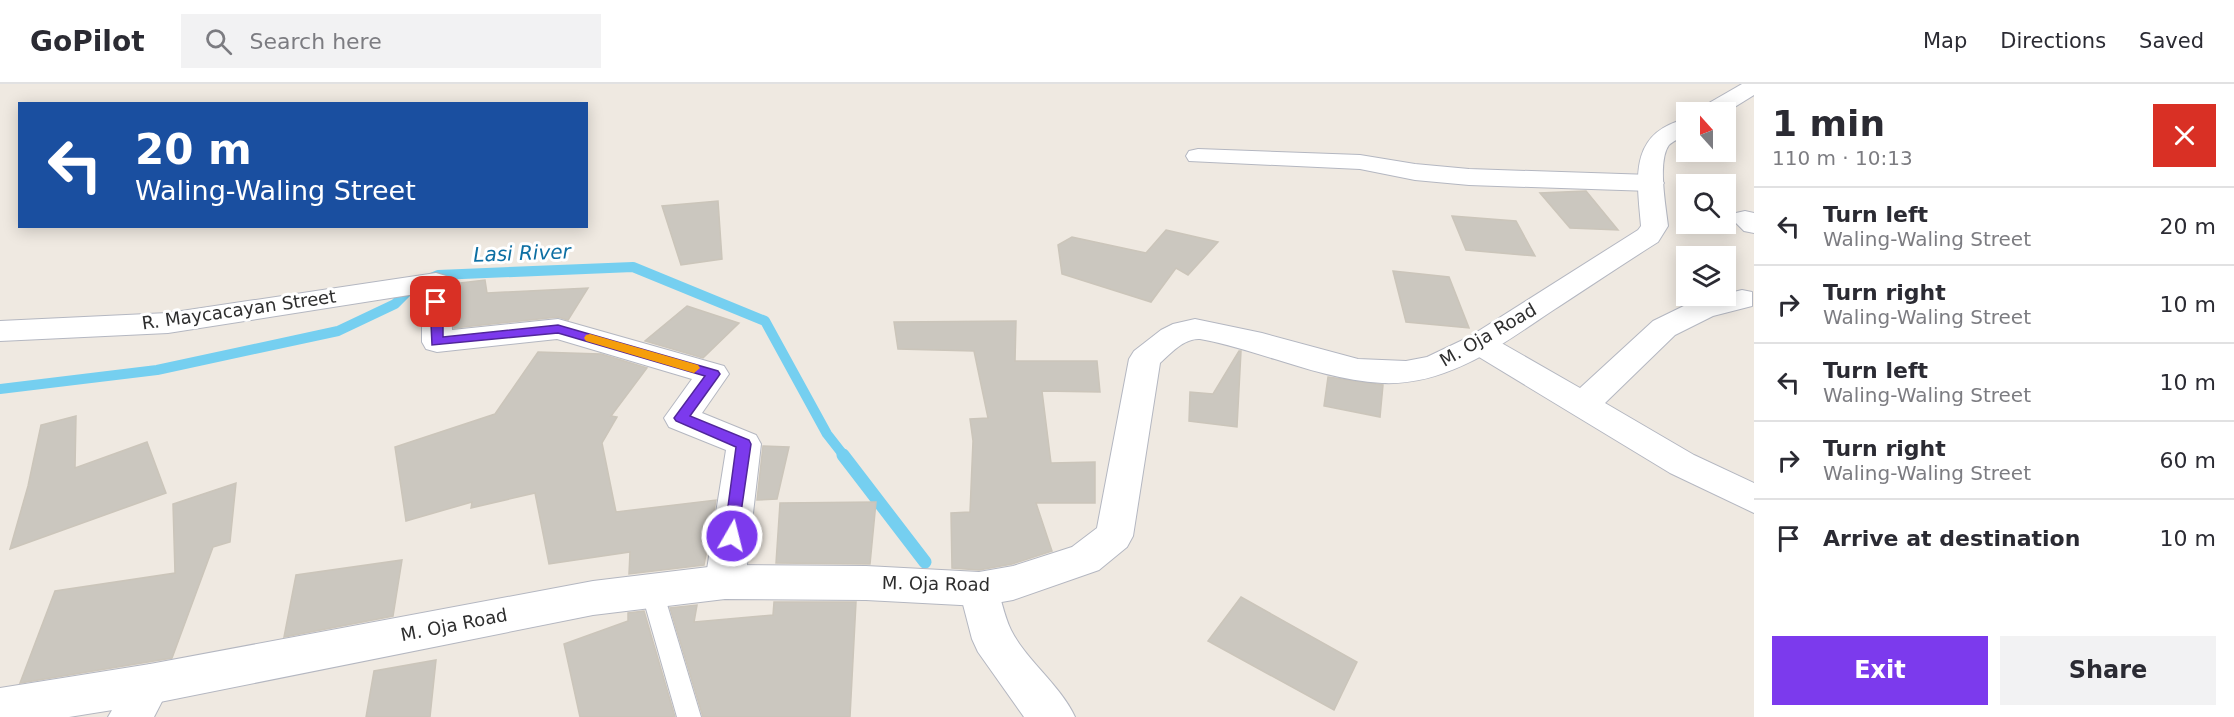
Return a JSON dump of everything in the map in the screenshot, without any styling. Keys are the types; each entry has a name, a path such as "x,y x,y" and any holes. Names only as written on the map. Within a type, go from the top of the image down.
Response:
{"street":[{"path":"1727,102 1754,86"},
{"name":"M. Oja Road","path":"0,708 140,701 593,598 725,582 866,583 979,589 1013,583 1085,559 1114,536 1145,359 1167,340 1190,328 1255,341 1336,365 1379,374 1429,368 1451,359 1480,344 1648,236 1655,226 1651,183 1653,157 1660,140 1676,131"},
{"path":"1198,156 1360,162 1415,172 1469,177 1651,183"},
{"path":"1754,216 1745,219 1754,225"},
{"name":"R. Maycacayan Street","path":"0,331 168,323 421,284 437,342 558,329 713,374 681,418 744,444 725,582"},
{"path":"1582,405 1664,328 1703,309 1742,298"},
{"path":"1480,344 1682,464 1754,499"},
{"path":"979,589 993,639 1042,706 1053,717"}],"lane":[{"path":"652,591 689,717"}],"building":[{"path":"1586,191 1618,230 1570,228 1540,193"},
{"path":"718,201 722,259 681,265 662,206"},
{"path":"1452,216 1516,221 1535,256 1466,250"},
{"path":"1166,230 1218,242 1188,275 1176,268 1151,302 1062,274 1058,245 1072,237 1146,253"},
{"path":"1393,271 1449,277 1469,328 1406,322"},
{"path":"485,280 487,293 588,288 568,320 558,317 454,328 452,284"},
{"path":"687,306 739,323 703,358 645,341"},
{"path":"1016,321 1015,361 1097,361 1100,392 1042,391 1051,463 1095,462 1095,503 1036,503 1052,551 1012,564 979,570 952,568 951,513 970,512 973,441 970,419 988,418 974,351 898,349 894,322"},
{"path":"1241,351 1237,427 1189,421 1190,392 1213,394"},
{"path":"538,352 601,354 647,368 611,416 617,417 602,443 616,512 716,500 704,565 629,574 630,552 549,564 535,493 471,508 472,502 406,521 395,447 495,414"},
{"path":"1328,377 1383,385 1380,417 1324,406"},
{"path":"76,416 75,468 147,442 166,493 10,549 28,486 41,425"},
{"path":"763,446 789,447 777,499 757,500"},
{"path":"236,483 230,542 213,547 172,658 20,683 55,591 175,573 173,504"},
{"path":"876,502 870,564 776,563 780,503"},
{"path":"402,560 393,616 284,637 296,575"},
{"path":"1241,597 1357,662 1334,710 1208,641"},
{"path":"774,602 856,602 850,717 703,717 670,608 697,605 694,622 773,615"},
{"path":"644,611 675,717 580,717 564,644 628,621 628,613"},
{"path":"436,660 430,717 366,717 374,671"}],"waterway":[{"name":"Lasi River","path":"429,279 438,275 633,267 765,321 827,434 845,457"},
{"name":"Lasi River","path":"0,389 157,370 338,331 395,304 412,287"},
{"name":"Lasi River","path":"843,455 925,562"}],"slow traffic":[{"path":"590,338 694,368"}],"route":[{"path":"436,302 437,342 558,329 713,374 681,418 744,444 732,536"}]}
